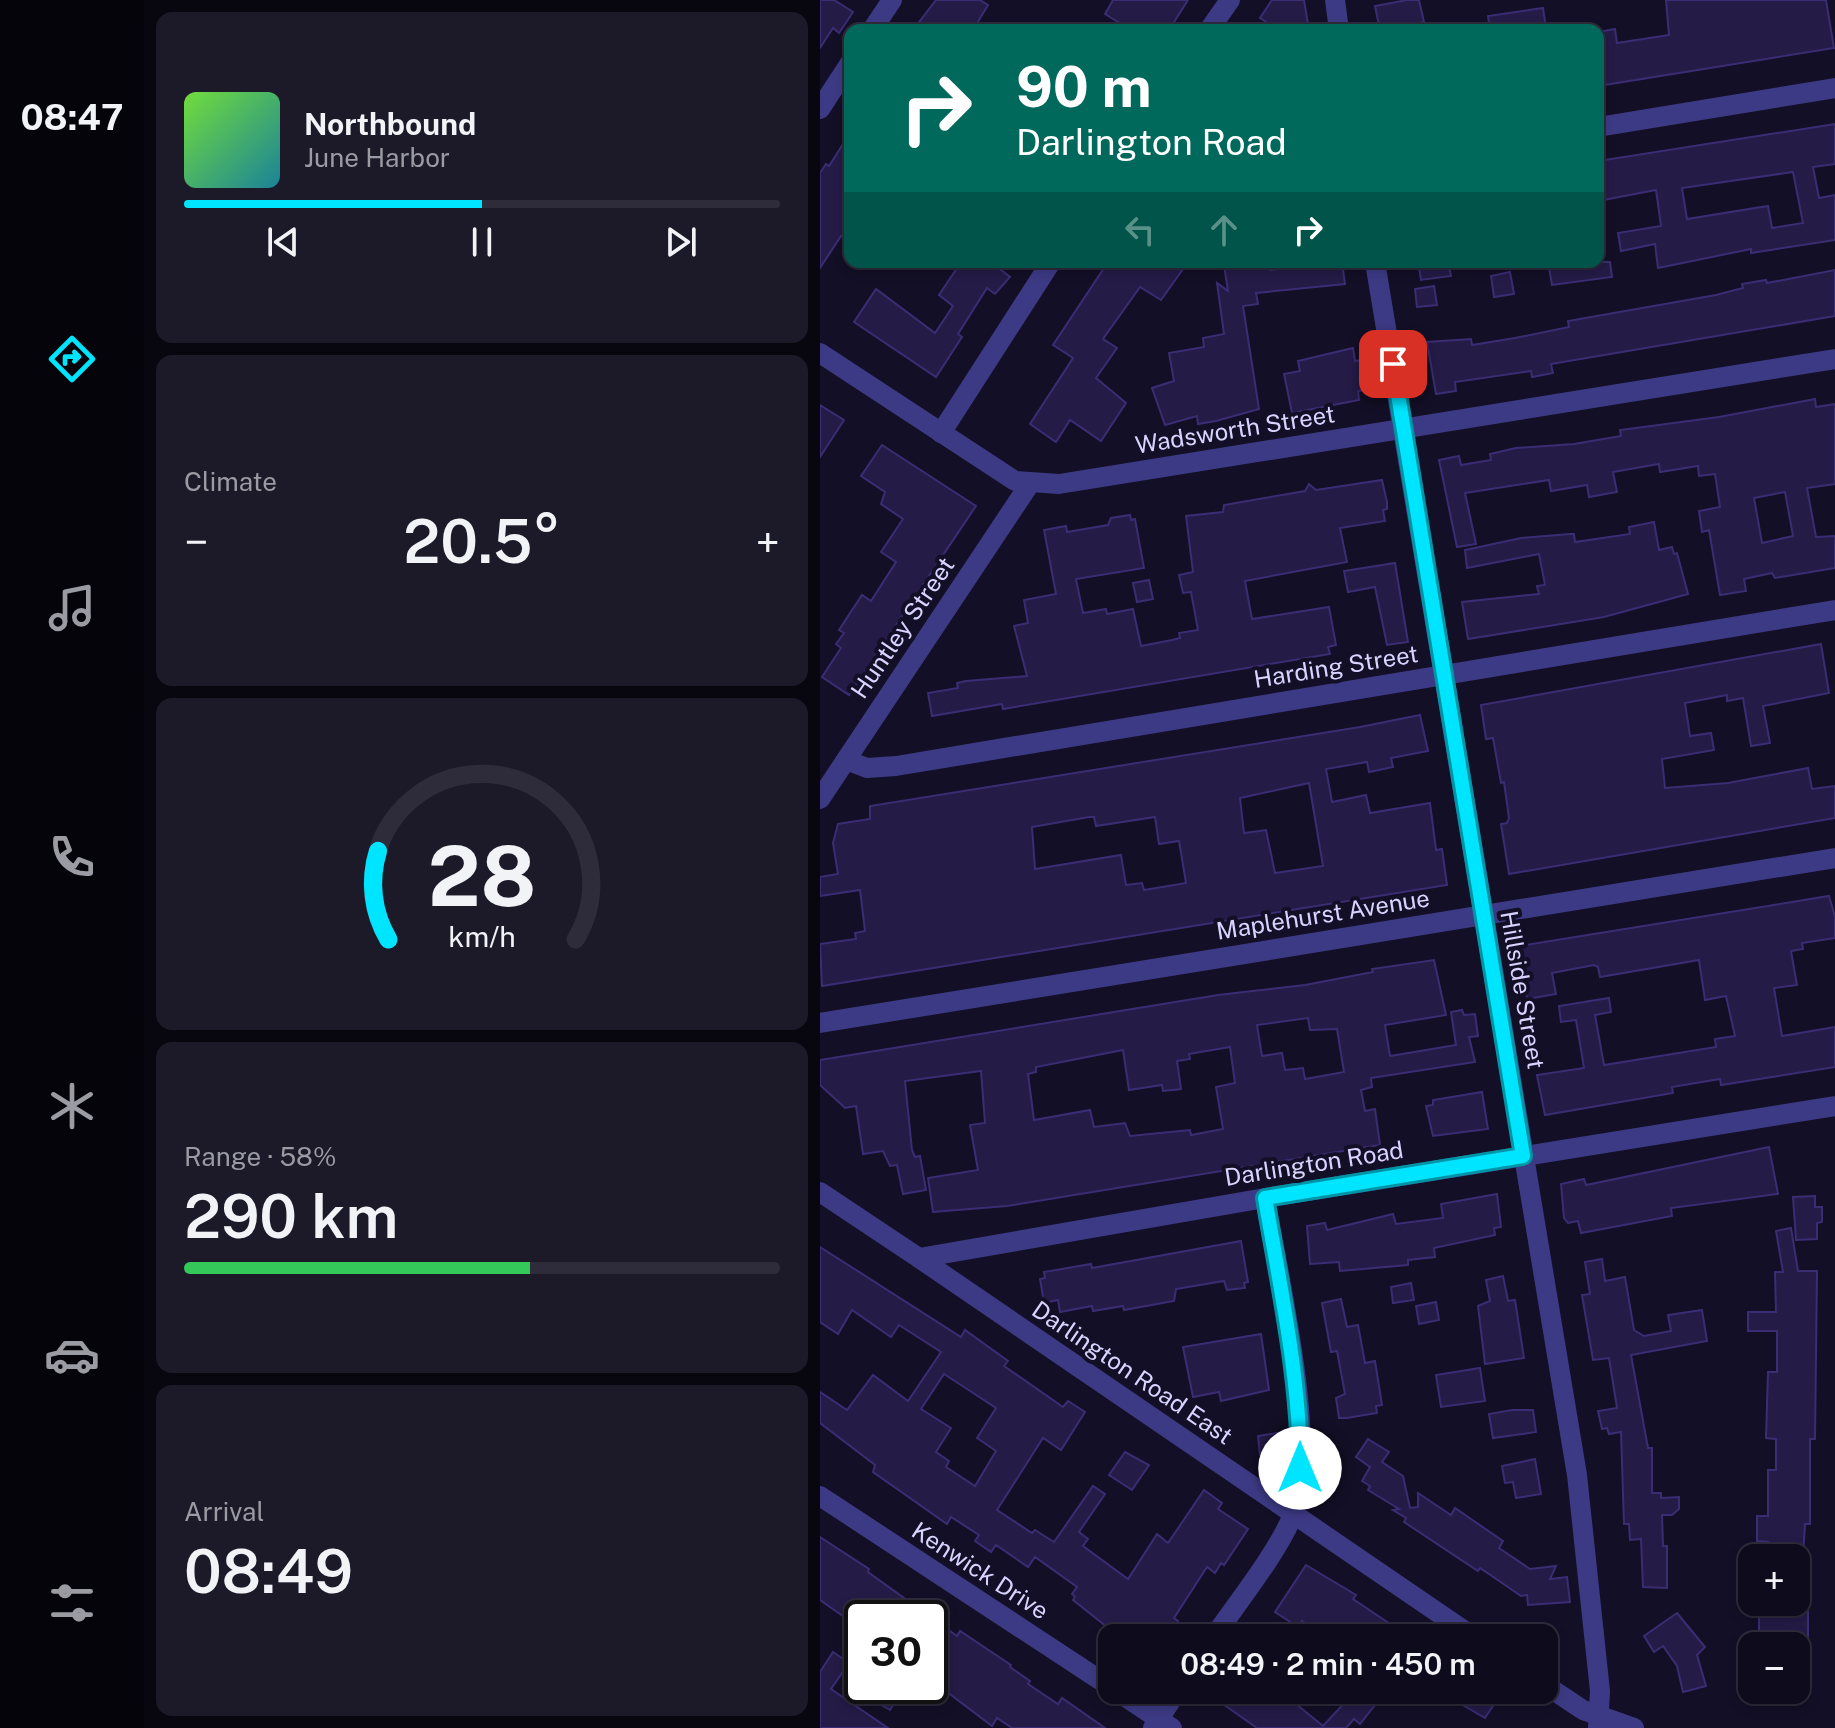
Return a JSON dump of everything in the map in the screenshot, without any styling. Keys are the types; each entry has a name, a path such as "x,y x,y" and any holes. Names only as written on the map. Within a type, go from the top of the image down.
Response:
{"street":[{"path":"876,24 892,0"},
{"path":"1213,24 1230,0"},
{"path":"1335,0 1338,24"},
{"path":"820,109 844,72"},
{"path":"1604,126 1835,88"},
{"path":"941,433 1047,268"},
{"name":"Hillside Street","path":"1376,268 1577,1475 1600,1691 1598,1722"},
{"path":"821,356 1015,481 1029,485"},
{"name":"Wadsworth Street","path":"1029,485 1059,484 1835,359"},
{"name":"Huntley Street","path":"820,799 1029,485"},
{"name":"Harding Street","path":"846,760 867,768 896,766 1835,610"},
{"name":"Maplehurst Avenue","path":"820,1023 1835,858"},
{"name":"Darlington Road","path":"919,1258 1265,1198 1835,1106"},
{"path":"820,1192 919,1258"},
{"path":"1222,1624 1293,1515 1300,1490 1300,1425 1265,1198"},
{"name":"Darlington Road East","path":"919,1258 1454,1624"},
{"name":"Kenwick Drive","path":"820,1496 1098,1679"},
{"path":"1558,1694 1598,1722 1634,1728"},
{"name":"Kenwick Drive","path":"1133,1704 1161,1725"},
{"path":"1161,1725 1171,1704"}],"building":[{"path":"820,0 834,0 853,12 839,33 833,28 820,48"},
{"path":"936,0 980,0 988,5 977,24 918,24"},
{"path":"1113,0 1188,0 1173,24 1121,24 1105,14"},
{"path":"1272,0 1304,0 1308,24 1270,24 1260,18"},
{"path":"1419,0 1424,22 1379,24 1375,6"},
{"path":"1666,0 1826,0 1834,48 1604,85 1604,31 1615,29 1617,43 1669,35"},
{"path":"1543,8 1545,24 1489,24 1488,16"},
{"path":"1835,124 1835,164 1813,167 1819,198 1835,195 1835,240 1751,253 1751,249 1658,268 1655,244 1621,251 1618,233 1661,226 1656,190 1604,200 1604,160","holes":["1793,172 1803,223 1772,228 1768,206 1687,219 1682,188"]},
{"path":"844,142 844,238 841,236 820,268 820,173 826,164 829,166"},
{"path":"1604,262 1610,262 1612,277 1552,285 1549,268 1604,268"},
{"path":"957,268 999,268 1010,277 995,294 987,288 958,334 962,337 936,377 854,322 876,289 935,333 953,306 939,295"},
{"path":"1104,268 1184,268 1161,300 1140,287 1103,339 1117,348 1096,378 1126,403 1101,441 1070,420 1056,442 1030,424 1073,358 1053,345"},
{"path":"1224,268 1343,268 1345,284 1256,293 1258,304 1243,306 1259,409 1216,421 1198,424 1197,416 1165,425 1152,388 1174,381 1169,353 1204,347 1203,338 1224,334 1217,283 1228,291"},
{"path":"1419,268 1449,268 1451,276 1421,280"},
{"path":"1835,270 1835,316 1551,364 1553,373 1532,377 1531,371 1455,382 1456,391 1436,394 1427,342 1471,339 1472,345 1515,338 1569,327 1568,321 1716,295 1743,288 1742,284 1766,280 1767,283"},
{"path":"1510,272 1514,294 1494,297 1491,276"},
{"path":"1434,286 1437,305 1417,307 1415,289"},
{"path":"1353,348 1355,361 1361,360 1366,390 1358,391 1359,400 1292,413 1284,374 1300,371 1298,361"},
{"path":"1815,399 1816,407 1835,404 1835,484 1807,488 1816,537 1835,536 1835,568 1775,578 1772,573 1744,579 1746,591 1720,595 1709,530 1702,532 1699,511 1720,507 1715,474 1699,476 1698,466 1660,472 1659,464 1613,472 1617,492 1589,497 1587,485 1551,491 1549,480 1465,493 1476,544 1457,547 1439,460 1459,456 1461,465 1491,460 1490,454 1516,448 1574,444 1621,436 1620,430 1719,417","holes":["1785,492 1793,536 1762,543 1754,498"]},
{"path":"820,405 844,420 820,457"},
{"path":"882,445 976,506 849,695 822,677 841,648 836,644 844,633 839,630 862,595 871,601 896,562 881,552 903,519 881,504 885,492 861,476"},
{"path":"1382,480 1387,502 1387,509 1383,510 1385,521 1340,528 1347,562 1245,581 1252,619 1329,607 1336,645 1328,647 1330,654 1003,709 1002,704 932,716 928,693 958,688 957,683 966,681 1027,676 1014,626 1028,623 1024,600 1056,594 1044,530 1066,526 1067,532 1108,525 1111,518 1130,515 1131,520 1135,519 1144,568 1076,579 1083,613 1106,609 1107,614 1133,609 1141,646 1180,638 1179,633 1198,630 1191,592 1183,593 1179,575 1193,572 1186,516 1223,512 1224,505 1305,491 1309,484 1316,490"},
{"path":"1654,522 1659,550 1672,547 1674,554 1677,553 1688,594 1604,617 1468,639 1462,602 1539,594 1537,586 1545,585 1539,554 1467,568 1465,550 1521,538 1574,534 1575,542 1630,534 1629,527"},
{"path":"1395,563 1408,642 1387,645 1375,587 1348,592 1344,571"},
{"path":"1149,580 1153,599 1137,602 1133,583"},
{"path":"1821,644 1829,693 1763,706 1770,743 1751,746 1743,698 1727,701 1727,695 1685,703 1690,736 1711,733 1714,750 1662,759 1665,788 1728,783 1808,768 1812,789 1835,786 1835,818 1509,874 1501,824 1507,823 1509,818 1504,782 1501,783 1493,738 1486,739 1481,705"},
{"path":"1420,715 1428,751 1391,758 1393,767 1369,772 1367,762 1326,769 1332,802 1366,795 1370,813 1430,803 1436,850 1442,849 1447,885 822,986 820,944 856,939 855,933 865,931 860,890 820,896 820,877 838,874 833,843 838,824 870,819 870,806","holes":["1309,783 1323,866 1275,873 1266,830 1244,833 1240,798","1094,817 1096,826 1155,817 1159,844 1179,841 1186,883 1144,890 1142,883 1126,885 1121,855 1035,869 1032,827"]},
{"path":"1829,896 1835,917 1835,938 1802,943 1803,949 1791,951 1797,985 1774,988 1782,1036 1835,1027 1835,1067 1721,1085 1720,1079 1672,1087 1673,1093 1545,1115 1537,1075 1584,1068 1576,1020 1561,1022 1559,1006 1609,998 1611,1012 1595,1015 1604,1065 1716,1047 1715,1039 1735,1036 1726,996 1705,1000 1699,960 1600,977 1598,967 1594,965 1552,973 1556,994 1527,999 1519,946"},
{"path":"1434,960 1446,1015 1385,1025 1390,1056 1456,1045 1451,1012 1462,1010 1464,1015 1475,1014 1478,1036 1469,1037 1475,1062 1371,1078 1372,1087 1361,1090 1365,1111 1375,1109 1380,1145 1007,1206 933,1212 928,1178 978,1170 970,1125 985,1123 981,1071 905,1081 912,1150 915,1157 920,1156 926,1190 903,1194 897,1165 890,1166 883,1151 863,1154 856,1106 845,1108 820,1085 820,1060 1218,995 1305,985 1373,972 1372,969","holes":["1308,1018 1310,1030 1337,1029 1344,1072 1305,1079 1303,1068 1285,1070 1282,1053 1262,1056 1257,1025","1230,1047 1235,1083 1216,1087 1223,1129 1191,1135 1190,1130 1130,1136 1125,1123 1094,1127 1090,1110 1034,1120 1028,1074 1036,1072 1036,1067 1123,1050 1129,1090 1162,1085 1163,1091 1181,1089 1177,1061 1190,1059 1189,1054"]},
{"path":"1482,1092 1488,1129 1433,1136 1426,1106 1433,1105 1433,1100"},
{"path":"1769,1147 1778,1194 1671,1208 1672,1216 1581,1233 1578,1221 1568,1223 1564,1218 1561,1184 1584,1179 1586,1185"},
{"path":"1497,1194 1501,1227 1494,1228 1495,1235 1434,1248 1435,1257 1408,1260 1408,1265 1340,1271 1339,1262 1310,1264 1307,1226 1325,1223 1327,1230 1393,1214 1396,1224 1443,1218 1441,1204"},
{"path":"1815,1196 1815,1207 1822,1207 1822,1222 1817,1223 1817,1239 1796,1240 1793,1197"},
{"path":"1791,1228 1798,1271 1817,1271 1815,1439 1810,1439 1810,1524 1805,1524 1804,1544 1757,1541 1757,1516 1768,1516 1768,1470 1776,1470 1776,1439 1766,1438 1768,1372 1777,1372 1777,1331 1748,1331 1748,1312 1776,1312 1775,1272 1783,1272 1776,1231"},
{"path":"1241,1241 1248,1282 1244,1283 1245,1288 1227,1290 1224,1281 1176,1289 1174,1301 1124,1310 1123,1306 1093,1311 1092,1306 1060,1312 1058,1300 1044,1303 1040,1279 1045,1278 1044,1272 1091,1264 1092,1268"},
{"path":"820,1247 961,1337 965,1330 1008,1361 1004,1366 1063,1407 1068,1401 1085,1412 1061,1450 1043,1438 997,1510 1032,1533 1035,1530 1054,1542 1093,1486 1105,1494 1079,1532 1088,1539 1083,1546 1128,1579 1157,1534 1168,1543 1204,1490 1222,1503 1218,1509 1248,1529 1224,1565 1221,1563 1215,1573 1207,1567 1174,1618 1178,1621 1176,1624 1103,1624 1073,1600 1075,1597 1072,1594 1077,1587 1035,1557 1028,1567 996,1545 991,1552 975,1541 979,1535 951,1517 947,1524 873,1472 875,1465 820,1423 820,1392 847,1410 873,1375 908,1401 941,1352 899,1325 891,1337 852,1310 838,1334 820,1322","holes":["944,1374 996,1408 977,1438 996,1451 975,1486 946,1467 949,1461 936,1452 951,1428 921,1409"]},
{"path":"1602,1259 1605,1281 1625,1277 1634,1330 1644,1336 1671,1331 1668,1315 1702,1310 1707,1341 1631,1355 1648,1448 1652,1448 1652,1493 1661,1493 1661,1498 1679,1497 1679,1509 1672,1515 1662,1515 1663,1546 1667,1546 1667,1588 1643,1587 1641,1539 1630,1540 1629,1524 1624,1524 1621,1432 1609,1434 1607,1428 1602,1429 1598,1411 1617,1408 1609,1358 1593,1360 1582,1295 1590,1294 1585,1262"},
{"path":"1503,1276 1508,1301 1515,1300 1524,1358 1485,1364 1478,1306 1490,1301 1486,1280"},
{"path":"1411,1283 1414,1300 1393,1303 1391,1287"},
{"path":"1341,1299 1347,1327 1358,1325 1365,1363 1375,1361 1382,1405 1376,1406 1377,1413 1339,1418 1336,1398 1345,1394 1337,1351 1331,1352 1322,1303"},
{"path":"1436,1302 1439,1320 1419,1324 1416,1306"},
{"path":"1261,1334 1269,1390 1221,1401 1219,1392 1193,1397 1183,1347"},
{"path":"1480,1368 1485,1401 1441,1407 1436,1375"},
{"path":"1533,1410 1536,1432 1493,1438 1489,1414"},
{"path":"1284,1432 1287,1451 1260,1455 1258,1436"},
{"path":"1368,1439 1389,1452 1382,1462 1403,1476 1410,1508 1418,1507 1418,1493 1451,1515 1455,1508 1503,1541 1499,1548 1530,1569 1556,1566 1550,1579 1567,1577 1570,1602 1528,1605 1527,1595 1521,1596 1480,1568 1478,1571 1404,1522 1406,1518 1393,1510 1399,1509 1368,1490 1370,1486 1362,1481 1370,1467 1356,1457"},
{"path":"1125,1452 1149,1465 1132,1490 1109,1475"},
{"path":"1535,1459 1541,1494 1516,1498 1513,1482 1505,1483 1502,1466"},
{"path":"820,1537 869,1569 868,1572 907,1600 844,1600 844,1617 820,1600"},
{"path":"1306,1565 1356,1595 1353,1599 1390,1624 1306,1624 1302,1621 1293,1624 1275,1612"},
{"path":"1677,1613 1705,1647 1697,1655 1706,1686 1683,1692 1677,1666 1663,1646 1654,1652 1644,1636"},
{"path":"1759,1616 1808,1616 1808,1632 1759,1632"},
{"path":"948,1630 957,1636 960,1631 1011,1665 1030,1681 1028,1684 1058,1704 1062,1698 1105,1728 1012,1728 997,1718 992,1726 948,1693"},
{"path":"833,1652 844,1660 844,1670 831,1689 844,1698 844,1704 853,1704 888,1728 820,1728 820,1672"},
{"path":"880,1704 894,1704 890,1710"},
{"path":"1223,1704 1296,1704 1323,1726 1343,1704 1376,1704 1360,1724 1354,1719 1346,1728 1257,1728"},
{"path":"1461,1704 1494,1704 1485,1718"}],"route":[{"path":"1300,1468 1300,1425 1265,1198 1523,1156 1393,364"}]}
